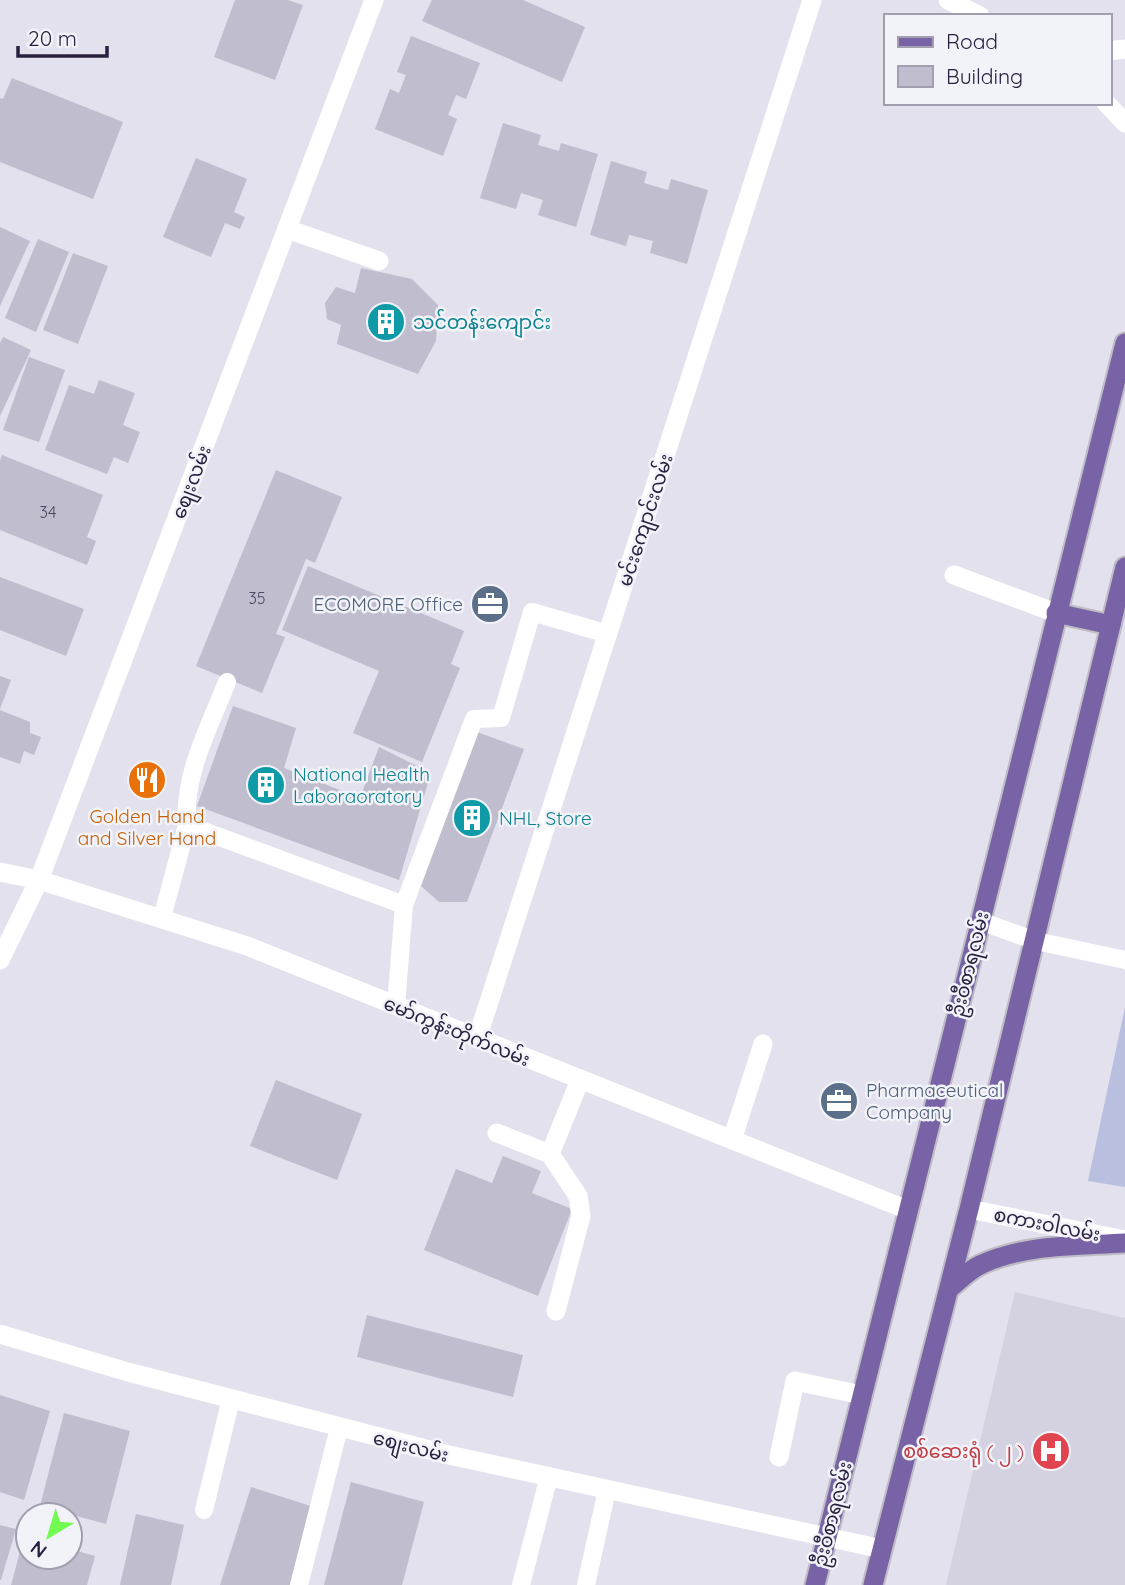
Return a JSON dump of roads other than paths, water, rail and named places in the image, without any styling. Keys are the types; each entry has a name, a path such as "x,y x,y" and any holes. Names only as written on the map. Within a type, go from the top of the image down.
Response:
{"main road":[{"name":"ဦးဝီစာရလမ်း","path":"815,1585 1056,613 1122,366 1125,343"},
{"path":"873,1585 1036,941 1125,567"},
{"path":"1056,613 1111,625"},
{"path":"950,1288 979,1265 1005,1256 1050,1247 1125,1242"}],"street":[{"name":"စျေးလမ်း","path":"0,960 39,880 374,0"},
{"name":"မင်းကျောင်းလမ်း","path":"477,1039 812,0"},
{"path":"947,0 975,14"},
{"path":"1108,105 1125,123"},
{"path":"287,229 379,261"},
{"path":"954,575 1056,613"},
{"name":"မော်ကွန်းတိုက်လမ်း","path":"0,872 39,880 247,946 908,1209"},
{"path":"733,1140 763,1044"},
{"path":"550,1154 580,1080"},
{"path":"497,1133 550,1154 578,1196 581,1216 556,1311"},
{"name":"စကားဝါလမ်း","path":"969,1209 1125,1242"},
{"name":"စျေးလမ်း","path":"0,1334 128,1372 449,1455 882,1549"},
{"path":"779,1457 795,1381 862,1395"}],"lane":[{"path":"396,1006 404,905 474,719 501,718 532,612 608,634"},
{"path":"162,918 187,825 186,808 190,780 227,682"},
{"path":"187,825 404,905"},
{"path":"980,921 1036,941 1125,960"},
{"path":"204,1510 231,1399"},
{"path":"299,1585 339,1428"},
{"path":"521,1585 549,1476"},
{"path":"586,1585 607,1490"}],"place":[{"name":"သင်တန်းကျောင်း","path":"386,322"},
{"name":"ECOMORE Office","path":"490,604"},
{"name":"Golden Hand and Silver Hand","path":"147,780"},
{"name":"National Health Laboraoratory","path":"266,785"},
{"name":"NHL, Store","path":"472,818"},
{"name":"Pharmaceutical Company","path":"839,1101"},
{"name":"စစ်ဆေးရုံ ( ၂ )","path":"1051,1451"}]}
